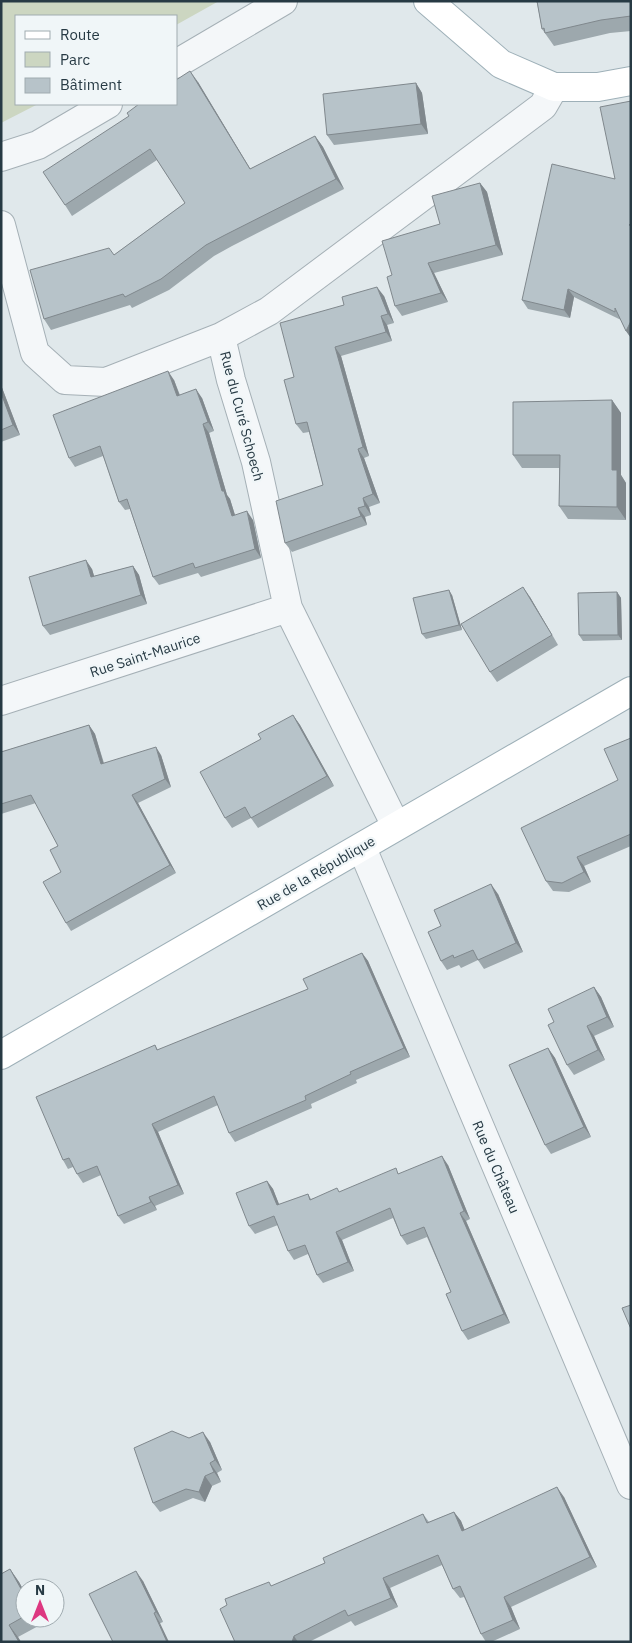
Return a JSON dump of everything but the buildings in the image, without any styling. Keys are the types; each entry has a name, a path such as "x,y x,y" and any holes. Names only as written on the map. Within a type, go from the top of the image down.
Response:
{"main road":[{"path":"428,1 501,64 554,87 598,87 631,81"},
{"name":"Rue de la République","path":"1,1055 631,691"}],"street":[{"path":"178,63 283,1"},
{"name":"Rue du Curé Schoech","path":"396,826 288,608 256,462 231,380 221,337 268,311 543,106 554,87"},
{"path":"1,157 38,145 106,105"},
{"path":"1,225 35,353 65,380 106,382 221,337"},
{"name":"Rue Saint-Maurice","path":"1,701 288,608"},
{"name":"Rue du Château","path":"362,848 631,1485"}],"green space":[{"path":"1,1 219,1 178,24 178,15 15,15 15,105 36,105 1,123"}]}
